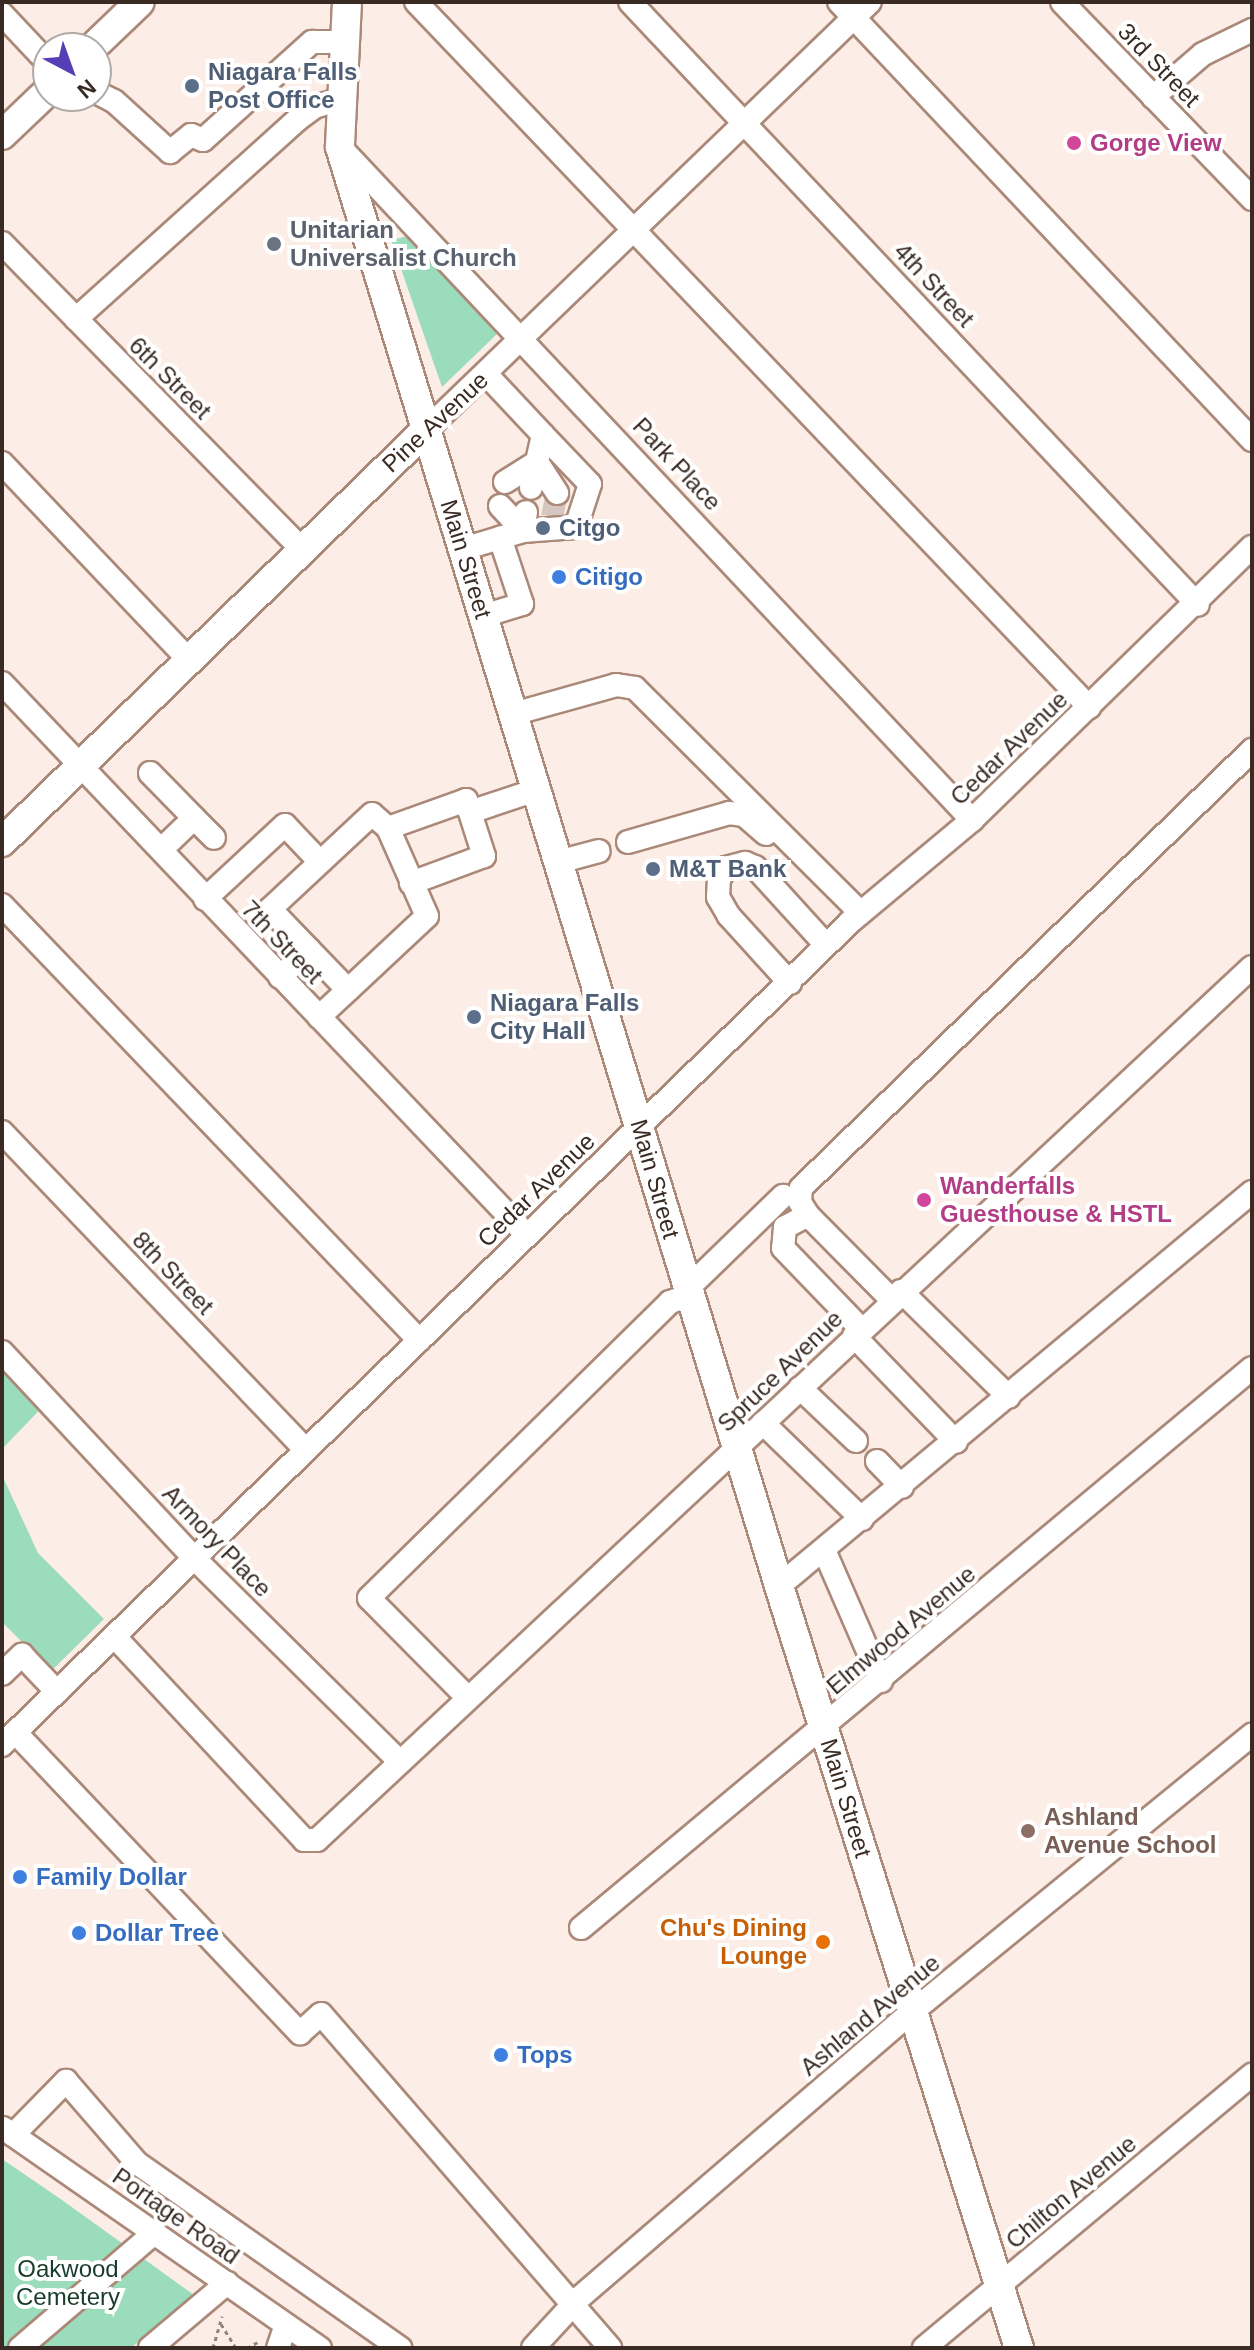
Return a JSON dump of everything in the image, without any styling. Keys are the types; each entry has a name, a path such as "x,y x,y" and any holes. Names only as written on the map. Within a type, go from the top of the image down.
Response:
{"main road":[{"path":"109,32 140,2"},
{"name":"Main Street","path":"347,2 340,147 688,1292 1019,2348"},
{"path":"2,135 32,106"},
{"name":"Pine Avenue","path":"2,842 427,429"}],"street":[{"path":"416,2 1089,707"},
{"name":"4th Street","path":"630,2 1198,605"},
{"name":"3rd Street","path":"1062,2 1252,199"},
{"path":"854,7 1252,440"},
{"name":"Pine Avenue","path":"427,429 746,122 854,7"},
{"path":"2,14 32,46"},
{"path":"1153,97 1203,54 1252,30"},
{"path":"112,100 170,152 191,135 203,140 312,42 345,42"},
{"path":"76,319 297,120 314,107 342,99"},
{"name":"Park Place","path":"340,147 524,338 972,820"},
{"name":"6th Street","path":"2,243 302,549"},
{"path":"486,374 590,484 576,527 524,521 500,506"},
{"path":"531,488 543,435"},
{"path":"505,482 537,462"},
{"path":"537,462 557,493"},
{"path":"2,463 189,660"},
{"path":"463,549 500,538 524,521 552,517"},
{"path":"483,616 522,604 500,538"},
{"name":"Cedar Avenue","path":"9,1738 855,917 972,820 1198,605 1252,547"},
{"name":"7th Street","path":"2,683 163,848 205,899 527,1235"},
{"path":"513,714 616,685 635,688 855,917"},
{"path":"1009,1397 808,1215 800,1202 811,1174 1252,750"},
{"path":"150,773 214,838"},
{"path":"470,812 536,790"},
{"path":"388,828 466,800 484,856 411,883"},
{"path":"628,842 729,813 744,815 855,917"},
{"path":"319,1017 348,990 427,916 388,828 372,814 270,909 348,990"},
{"path":"163,848 194,818"},
{"path":"205,899 285,825 320,862"},
{"path":"558,862 599,851"},
{"path":"790,983 729,916 718,897 719,879 726,868 745,863 755,867 826,945"},
{"path":"2,905 419,1340"},
{"path":"280,977 309,950"},
{"name":"Spruce Avenue","path":"114,1636 304,1840 317,1840 896,1295 1252,967"},
{"name":"8th Street","path":"2,1132 306,1450"},
{"path":"779,1586 902,1487 1252,1192"},
{"path":"467,1697 369,1598 670,1302 688,1292 783,1196"},
{"path":"808,1215 785,1227 783,1248 956,1442"},
{"name":"Armory Place","path":"2,1352 194,1558 400,1762"},
{"name":"Elmwood Avenue","path":"581,1928 825,1730 1252,1368"},
{"path":"800,1388 856,1441"},
{"path":"763,1423 862,1519"},
{"path":"877,1461 902,1487"},
{"path":"824,1550 881,1681"},
{"path":"2,1674 22,1655 57,1692"},
{"name":"Ashland Avenue","path":"533,2348 574,2303 912,2012 1252,1735"},
{"path":"9,1738 300,2033 321,2014 610,2348"},
{"name":"Chilton Avenue","path":"924,2348 1252,2075"},
{"path":"8,2131 66,2081 137,2163 400,2348"},
{"name":"Portage Road","path":"8,2131 320,2348"},
{"path":"20,2348 154,2233"},
{"path":"150,2348 227,2283"},
{"path":"270,2343 286,2325"}],"path":[{"path":"213,2348 222,2316"},
{"path":"220,2323 236,2348"},
{"path":"247,2348 270,2343"}],"green space":[{"path":"408,236 497,334 442,387 391,240"},
{"path":"2,1339 55,1394 2,1449"},
{"path":"2,1475 38,1553 104,1619 51,1671 2,1622"},
{"name":"Oakwood Cemetery","path":"2,2159 194,2295 131,2348 2,2348"}],"tunnel":[{"path":"552,517 557,493"}],"place":[{"name":"Niagara Falls Post Office","path":"192,86"},
{"name":"Gorge View","path":"1074,143"},
{"name":"Unitarian Universalist Church","path":"274,244"},
{"name":"Citgo","path":"543,528"},
{"name":"Citigo","path":"559,577"},
{"name":"M&T Bank","path":"653,869"},
{"name":"Niagara Falls City Hall","path":"474,1017"},
{"name":"Wanderfalls Guesthouse & HSTL","path":"924,1200"},
{"name":"Ashland Avenue School","path":"1028,1831"},
{"name":"Family Dollar","path":"20,1877"},
{"name":"Dollar Tree","path":"79,1933"},
{"name":"Chu's Dining Lounge","path":"823,1942"},
{"name":"Tops","path":"501,2055"}]}
